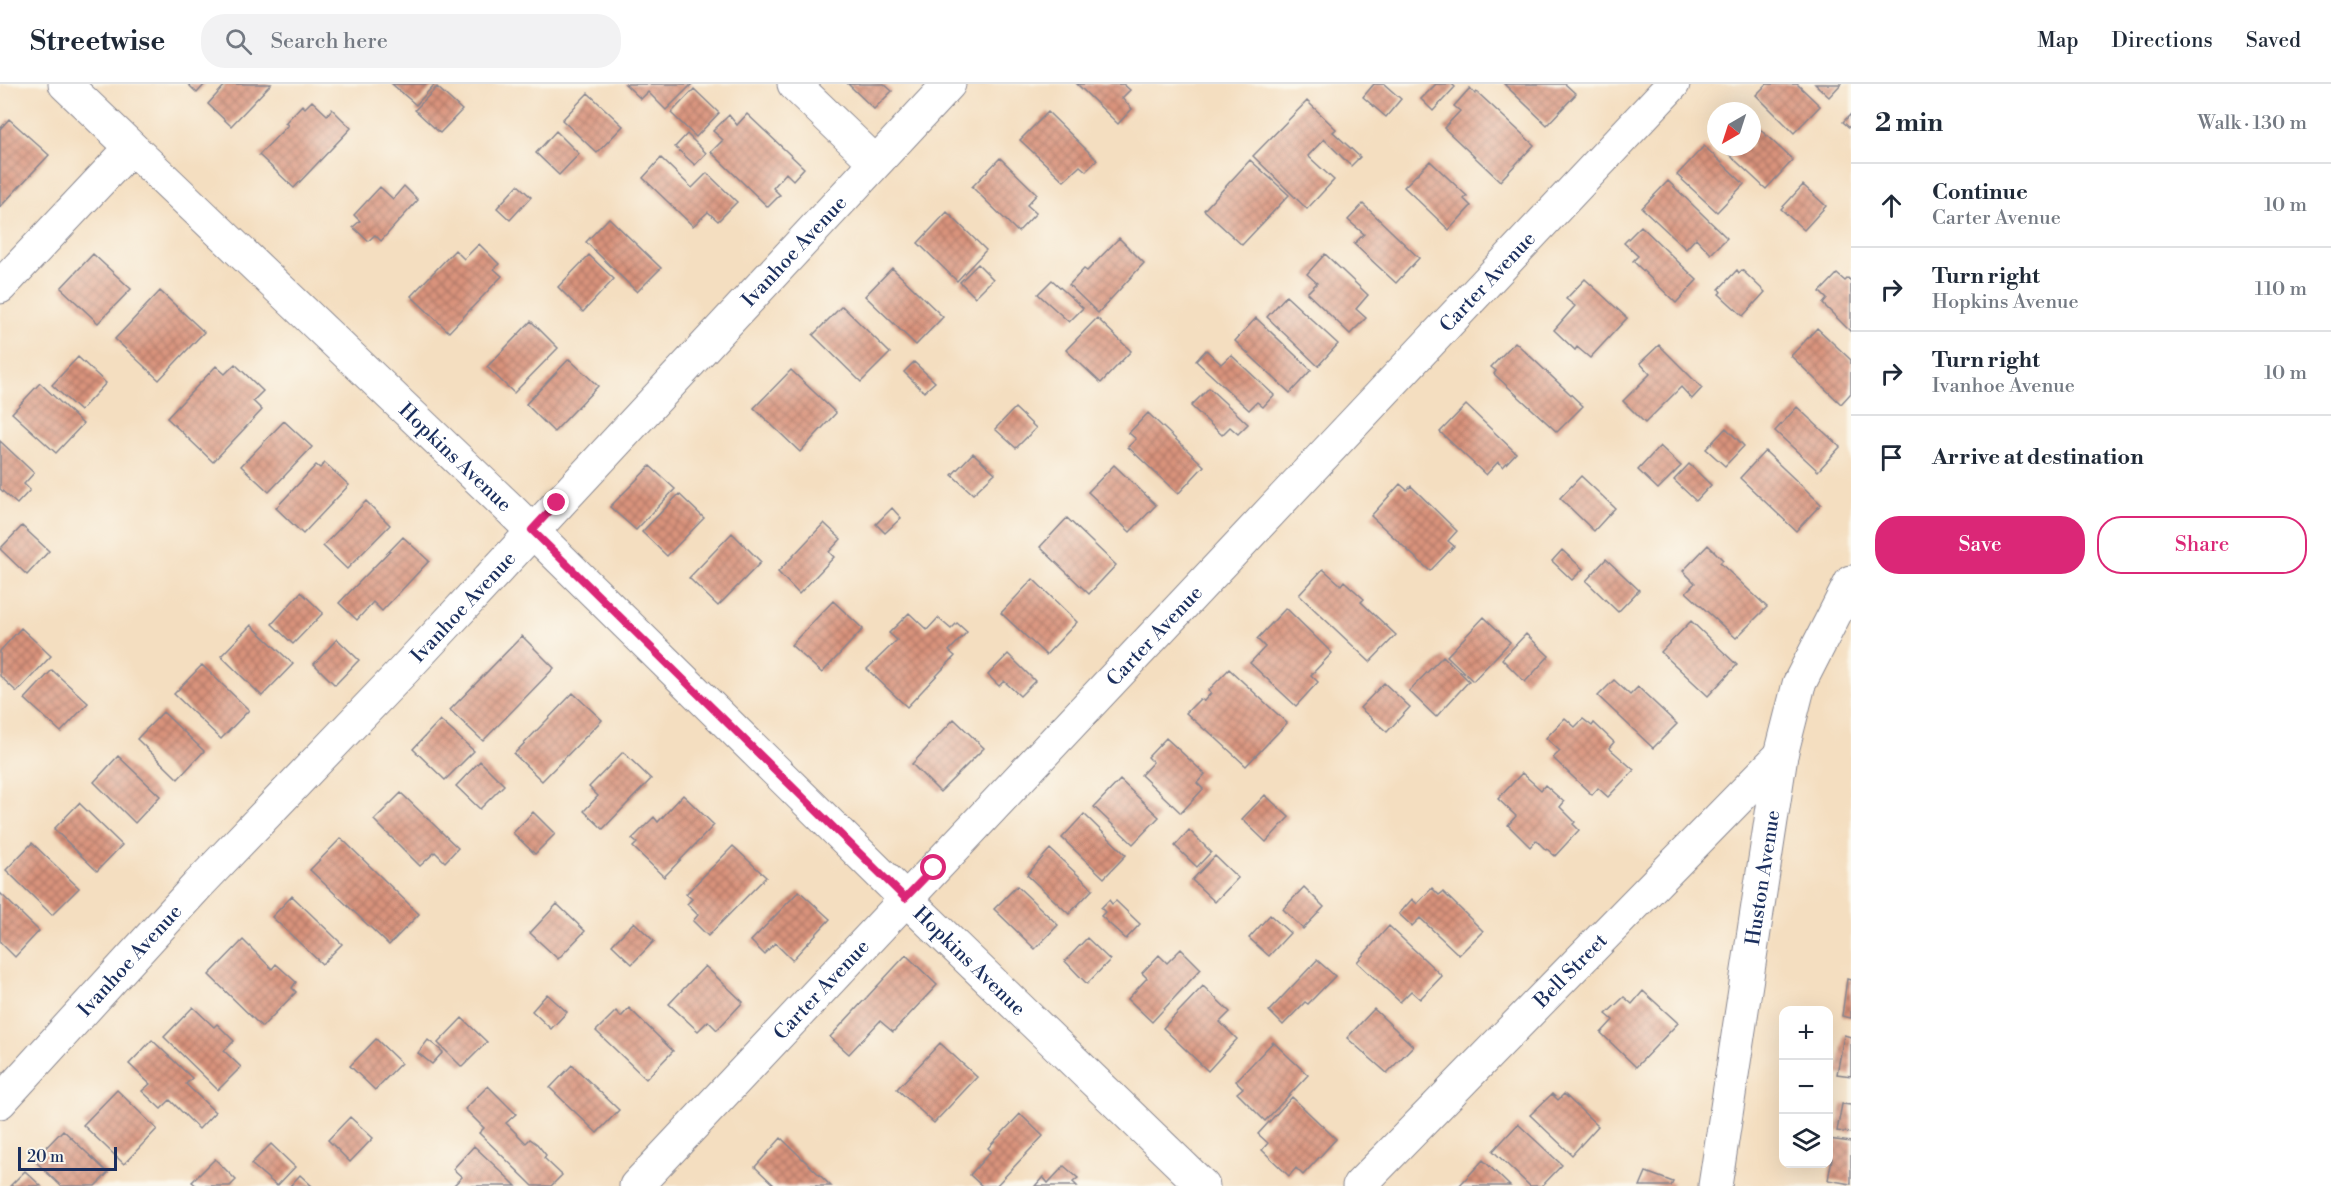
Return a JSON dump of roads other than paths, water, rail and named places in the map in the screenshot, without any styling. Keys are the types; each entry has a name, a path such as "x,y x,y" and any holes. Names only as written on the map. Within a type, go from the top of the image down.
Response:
{"street":[{"name":"Hopkins Avenue","path":"64,84 532,530 905,898 1203,1186"},
{"path":"794,84 875,162"},
{"name":"Ivanhoe Avenue","path":"0,1102 198,885 404,670 949,84"},
{"name":"Carter Avenue","path":"636,1186 1673,84"},
{"path":"0,287 131,148"},
{"name":"Huston Avenue","path":"1715,1186 1781,754 1799,684 1851,582"},
{"name":"Bell Street","path":"1359,1186 1781,754"}]}
